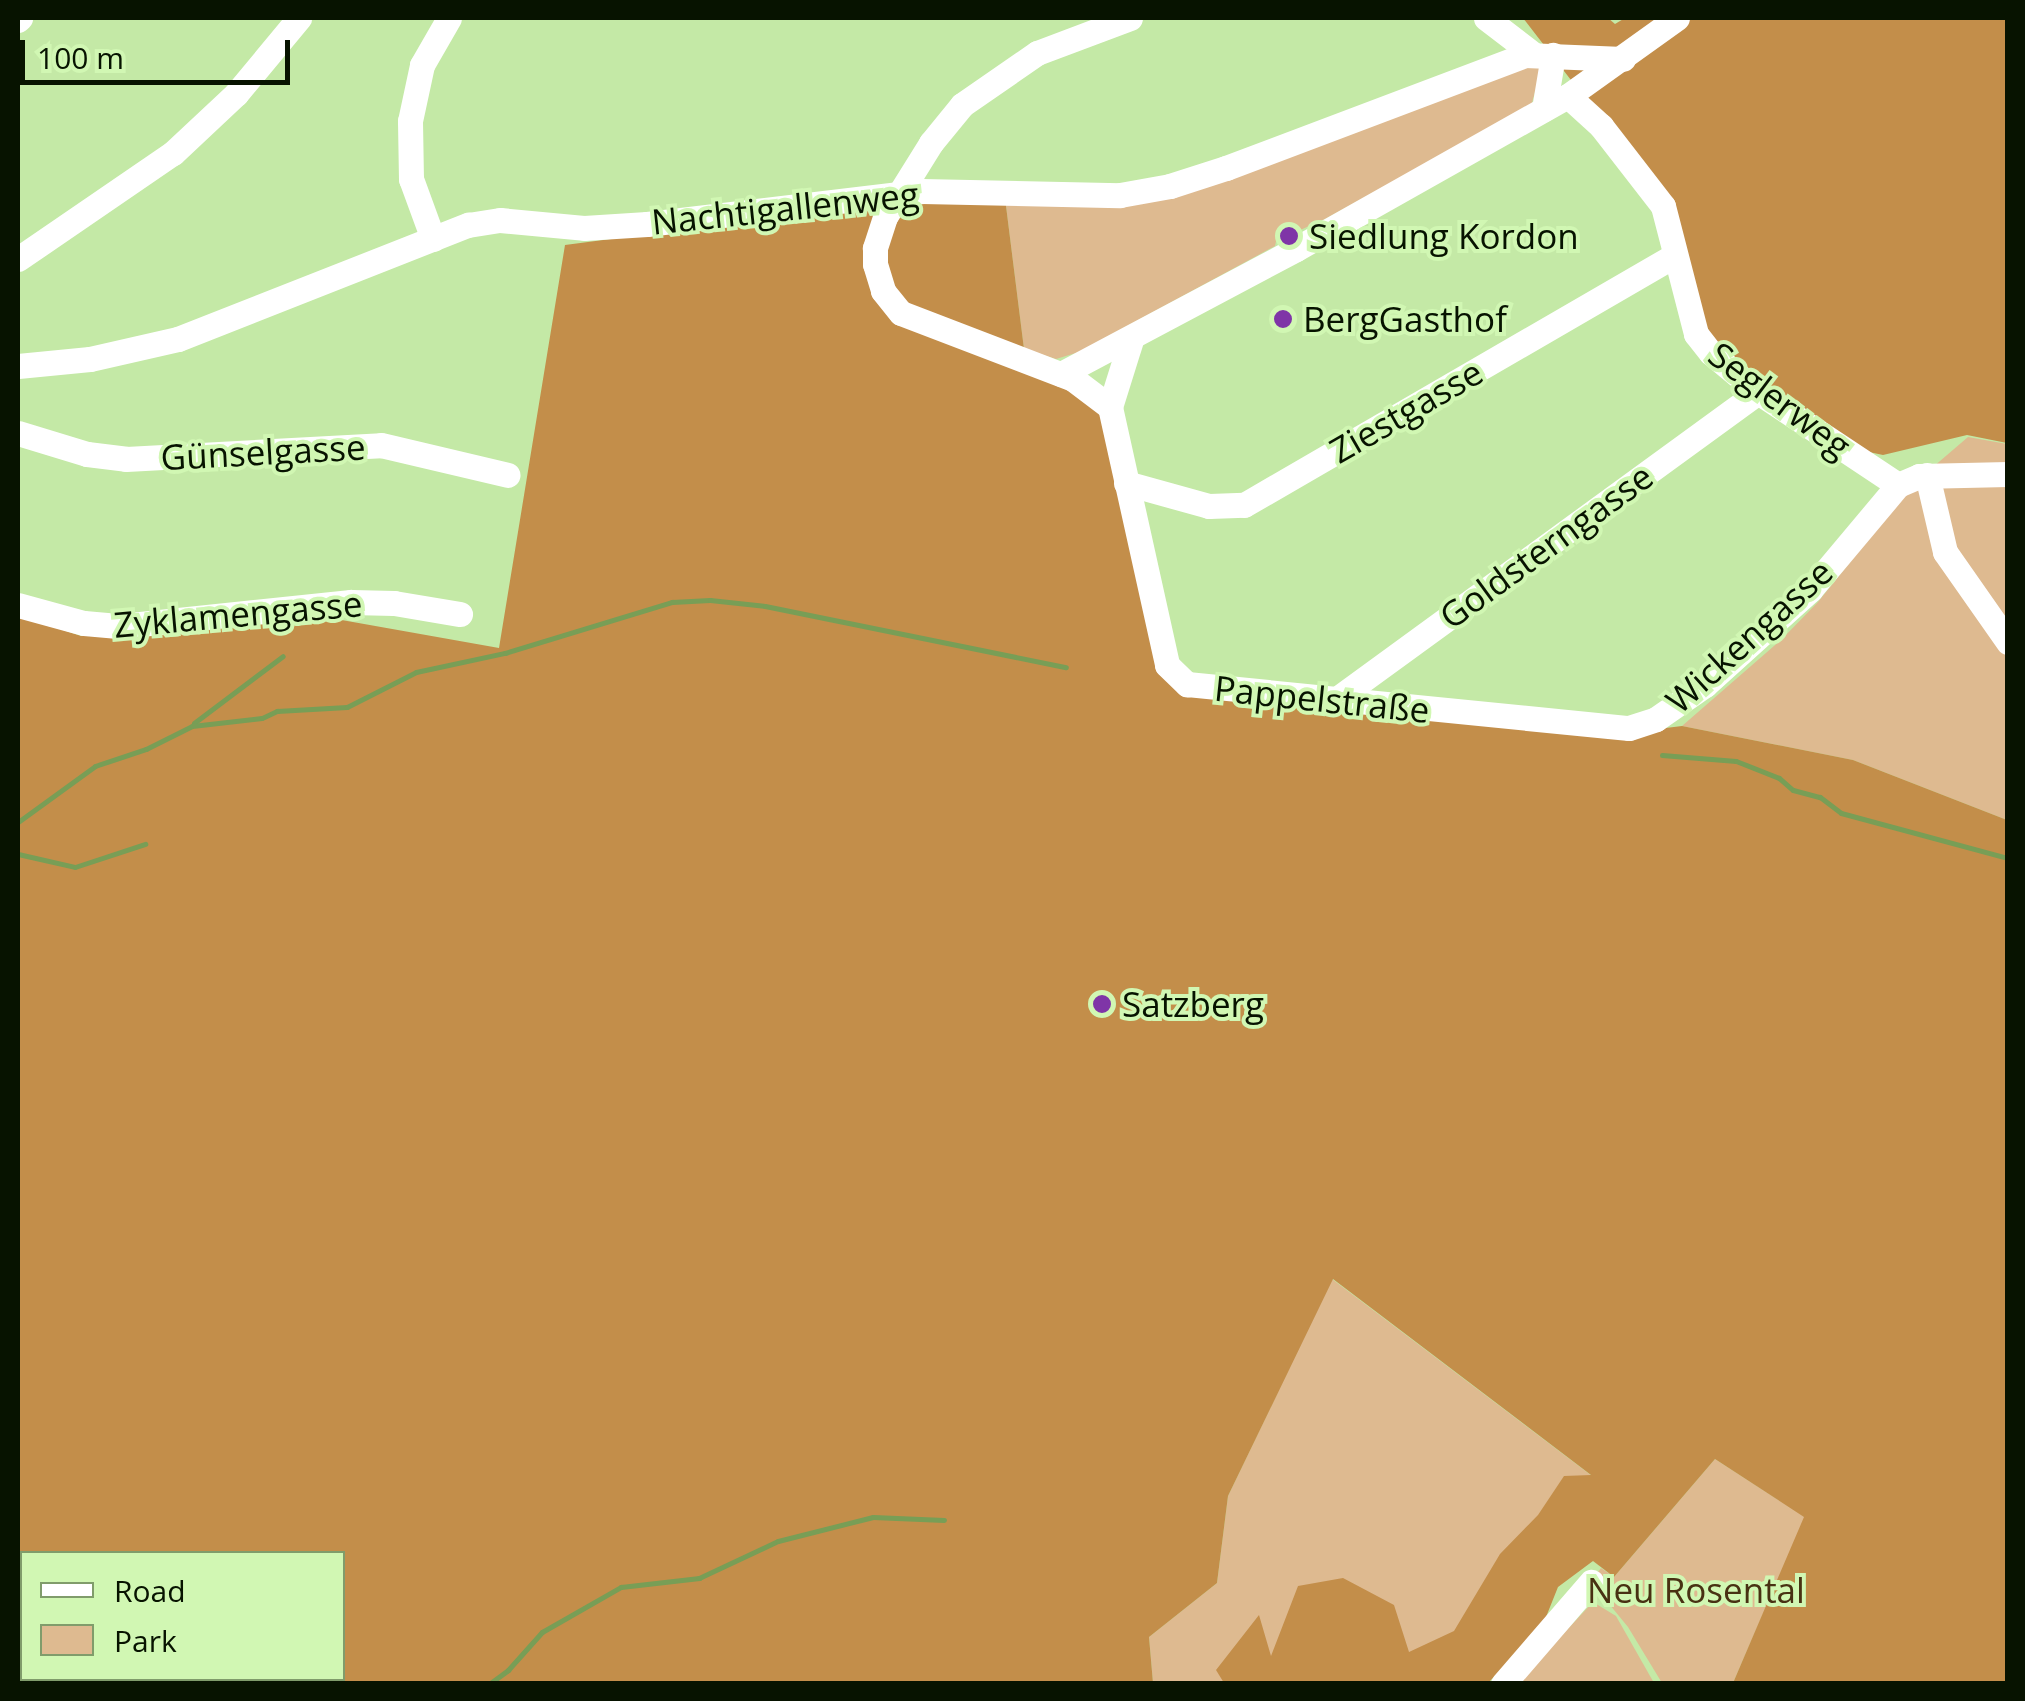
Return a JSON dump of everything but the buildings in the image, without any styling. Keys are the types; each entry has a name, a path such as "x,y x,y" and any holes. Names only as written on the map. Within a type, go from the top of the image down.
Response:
{"street":[{"path":"18,259 173,153 236,94 299,18"},
{"path":"432,239 411,179 410,121 422,65 450,18"},
{"path":"1110,408 1086,386 1061,374 914,320 892,302 878,278 875,248 898,196 942,128 975,94 1037,54 1130,18"},
{"path":"1486,18 1543,54 1544,109"},
{"path":"1061,374 1568,96 1677,18"},
{"name":"Nachtigallenweg","path":"18,366 66,363 178,339 468,225 500,220 584,228 922,191 1101,197 1170,186 1543,54 1623,59"},
{"name":"Seglerweg","path":"1568,96 1648,181 1663,206 1696,334 1711,353 1758,392 1898,485"},
{"name":"Ziestgasse","path":"1126,483 1219,508 1244,505 1674,256"},
{"name":"Pappelstraße","path":"1132,338 1110,408 1155,620 1174,676 1202,688 1629,728"},
{"name":"Goldsterngasse","path":"1334,700 1758,392"},
{"name":"Günselgasse","path":"18,433 87,454 126,458 381,445 508,475"},
{"path":"1898,485 1927,476 2008,474"},
{"path":"1927,476 1945,552 2008,642"},
{"name":"Wickengasse","path":"1629,728 1656,719 1706,685 1810,590 1898,485"},
{"name":"Zyklamengasse","path":"18,605 84,623 121,626 351,602 394,603 460,614"},
{"path":"1503,1684 1591,1582"}],"green space":[{"path":"1528,62 1542,68 1531,106 1325,219 1298,231 1291,225 1278,232 1275,246 1079,352 1056,359 1024,349 1005,198 1092,202"},
{"path":"1968,437 2007,444 2007,820 1853,760 1682,726 1781,640 1818,602 1912,485"},
{"path":"1332,1279 1592,1476 1463,1683 1153,1683 1149,1637 1217,1583 1228,1496"},
{"name":"Neu Rosental","path":"1715,1459 1805,1517 1733,1683 1662,1683 1628,1627 1591,1582 1601,1568 1614,1577"},
{"path":"1593,1602 1616,1616 1654,1683 1516,1684"}],"shaded area":[{"path":"1523,18 1608,18 1615,24 1625,18 2007,18 2007,443 1967,435 1883,455 1869,452 1731,360 1707,329 1676,216"},
{"path":"1005,198 1024,349 1088,397 1103,416 1159,669 1609,735 1682,726 1853,760 2007,820 2007,1683 1733,1683 1804,1517 1715,1459 1614,1577 1593,1561 1558,1587 1542,1627 1488,1683 1224,1683 1216,1670 1259,1615 1271,1656 1298,1586 1343,1578 1394,1605 1409,1652 1454,1631 1500,1554 1538,1515 1564,1476 1591,1475 1333,1279 1228,1496 1217,1583 1149,1637 1153,1683 18,1684 18,615 81,636 336,619 499,648 565,245 916,199"}],"waterway":[{"path":"18,822 95,766 146,749 192,726 262,718 277,711 347,707 416,672 505,653 672,602 710,600 765,606 1066,667"},
{"path":"194,723 283,656"},
{"path":"1662,755 1736,761 1779,778 1793,790 1820,797 1841,813 2008,858"},
{"path":"18,854 75,867 145,844"},
{"path":"489,1684 508,1670 542,1632 621,1587 699,1578 778,1541 873,1517 944,1520"}],"place":[{"name":"Siedlung Kordon","path":"1289,236"},
{"name":"BergGasthof","path":"1283,319"},
{"name":"Satzberg","path":"1102,1004"}]}
